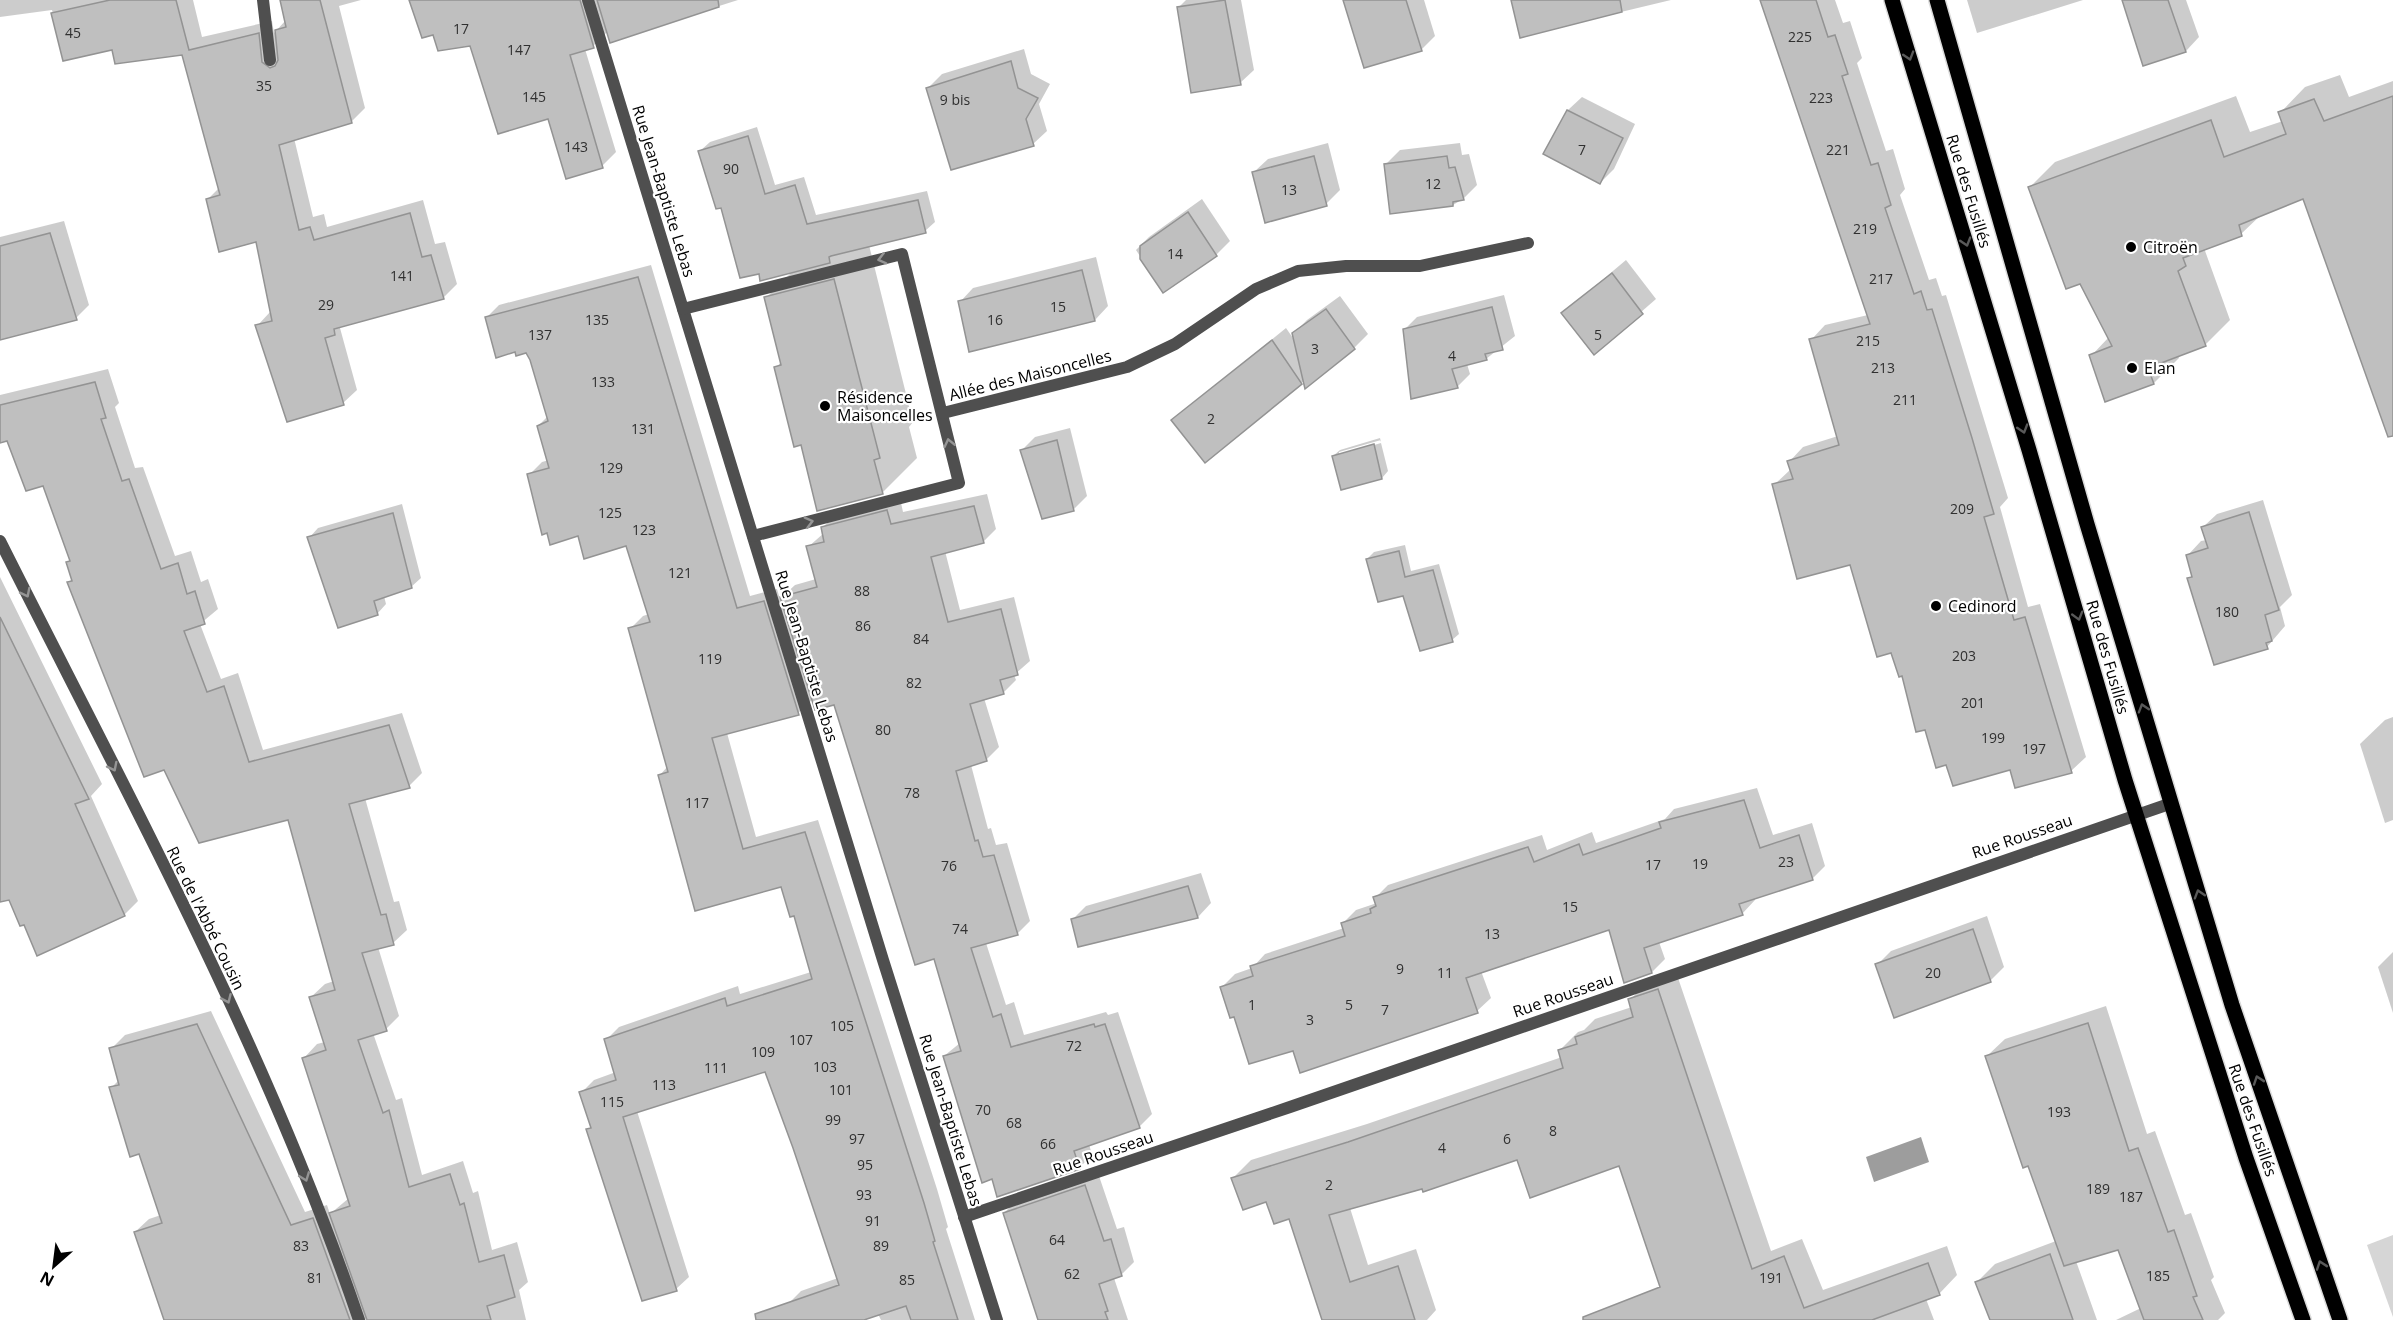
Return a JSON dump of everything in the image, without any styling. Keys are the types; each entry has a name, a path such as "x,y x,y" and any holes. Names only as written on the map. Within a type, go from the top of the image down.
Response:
{"main road":[{"name":"Rue des Fusillés","path":"1892,0 2029,450 2136,815 2242,1147 2303,1320"},
{"name":"Rue des Fusillés","path":"1937,0 2087,524 2232,1005 2340,1320"}],"street":[{"path":"262,0 270,60"},
{"name":"Rue Jean-Baptiste Lebas","path":"588,0 964,1217 998,1320"},
{"name":"Allée des Maisoncelles","path":"943,413 1127,367 1175,344 1256,289 1298,271 1346,266 1420,266 1528,243"},
{"name":"Allée des Maisoncelles","path":"683,309 902,254 943,413 958,483 753,536"},
{"name":"Rue de l'Abbé Cousin","path":"0,541 214,969 300,1164 359,1320"},
{"name":"Rue Rousseau","path":"964,1217 2172,803"}],"shaded area":[{"path":"1921,1137 1929,1162 1874,1182 1866,1157"},
{"path":"2393,1235 2393,1317 2367,1245"}],"building":[{"path":"110,0 176,0 189,50 259,33 262,62 270,68 275,66 278,60 275,30 286,27 280,0 320,0 352,123 279,145 299,230 310,227 314,240 410,213 422,257 431,255 444,299 334,329 335,335 325,338 344,405 287,422 255,325 272,321 256,242 219,252 206,199 220,195 182,55 115,64 112,50 63,61 51,13"},
{"path":"409,0 580,0 594,48 570,55 603,168 566,179 548,119 498,134 470,46 438,51 433,35 422,38"},
{"path":"597,0 718,0 719,7 610,43"},
{"path":"1225,0 1241,85 1191,93 1177,7"},
{"path":"1343,0 1406,0 1422,51 1364,68"},
{"path":"1511,0 1620,0 1622,12 1520,38"},
{"path":"1760,0 1816,0 1828,37 1835,35 1848,74 1842,76 1871,165 1878,163 1891,205 1885,208 1914,294 1921,291 1927,310 1932,309 1994,514 1984,517 2014,620 2025,617 2072,773 2015,788 2010,770 1953,786 1946,765 1936,768 1925,730 1916,732 1902,676 1899,677 1891,653 1877,657 1850,565 1797,579 1772,484 1793,479 1787,461 1839,445 1809,339 1870,324"},
{"path":"2122,0 2168,0 2186,52 2143,66"},
{"path":"1011,61 1018,88 1038,98 1026,119 1034,146 951,170 926,88"},
{"path":"2393,96 2393,436 2388,437 2303,199 2239,225 2242,236 2183,258 2186,266 2178,271 2206,346 2148,368 2154,384 2105,402 2089,355 2112,346 2080,284 2066,289 2028,187 2211,120 2224,157 2286,134 2278,112 2314,99 2324,121"},
{"path":"1567,110 1623,138 1600,184 1543,154"},
{"path":"748,136 765,194 795,185 807,224 918,200 926,233 831,256 829,257 830,263 760,281 759,274 740,278 721,208 716,209 698,151"},
{"path":"1314,156 1327,206 1265,223 1252,172"},
{"path":"1447,156 1449,168 1455,167 1464,200 1453,202 1453,206 1390,214 1384,164"},
{"path":"1188,212 1217,256 1163,293 1140,259 1140,246"},
{"path":"50,233 77,320 0,340 0,246"},
{"path":"1082,270 1095,321 969,352 958,301"},
{"path":"1612,273 1643,314 1594,355 1561,313"},
{"path":"638,277 737,608 764,601 799,715 712,738 743,849 805,832 924,1203 935,1241 933,1242 958,1320 911,1320 906,1306 864,1320 756,1320 755,1314 839,1285 765,1072 623,1117 677,1291 642,1301 586,1129 591,1128 579,1092 616,1080 604,1039 725,998 727,1006 812,979 794,916 790,917 781,887 695,911 658,775 668,772 628,628 650,622 626,546 584,559 578,536 550,545 547,533 542,535 527,474 549,468 537,426 548,421 526,353 516,356 515,352 496,358 485,317"},
{"name":"Résidence Maisoncelles","path":"834,279 880,458 874,460 883,494 817,511 801,445 794,447 774,367 781,365 764,297"},
{"path":"1492,307 1503,350 1485,354 1487,360 1452,369 1458,388 1411,399 1403,329"},
{"path":"1326,309 1355,349 1305,389 1292,333"},
{"path":"1272,340 1302,384 1205,463 1171,420"},
{"path":"95,382 106,418 101,419 122,481 129,479 161,569 178,563 187,594 195,591 205,624 184,631 207,692 224,686 249,762 389,725 410,788 349,804 381,915 386,914 394,945 362,953 387,1031 358,1040 383,1113 389,1110 409,1187 450,1174 460,1205 464,1203 479,1262 504,1255 515,1297 487,1306 491,1320 367,1320 329,1213 350,1206 302,1058 326,1050 309,997 335,990 288,820 199,843 164,770 144,777 67,582 72,581 66,562 70,561 43,486 26,491 7,441 0,443 0,405"},
{"path":"1057,440 1074,511 1042,519 1020,450"},
{"path":"1374,444 1382,479 1341,490 1332,456"},
{"path":"974,506 984,543 931,557 948,622 1001,609 1018,675 1000,680 1004,694 970,704 987,761 956,771 975,841 978,840 983,857 994,855 1018,935 971,948 993,1017 1001,1014 1011,1047 1094,1024 1095,1027 1105,1024 1140,1128 1074,1151 1080,1169 997,1197 992,1179 982,1183 943,1056 961,1051 934,959 915,965 834,705 815,710 780,597 817,587 806,546 824,542 821,527 887,510 891,524"},
{"path":"2249,512 2279,610 2265,615 2272,641 2266,643 2268,649 2214,665 2187,578 2192,577 2186,555 2208,548 2201,527"},
{"path":"393,513 412,588 374,601 378,615 338,628 307,537"},
{"path":"1399,551 1405,577 1433,570 1453,642 1420,651 1403,596 1378,602 1366,559"},
{"path":"0,617 89,799 75,804 125,916 37,956 24,925 20,926 9,900 0,902"},
{"path":"1744,800 1760,848 1799,835 1813,880 1739,904 1743,915 1644,948 1652,973 1624,983 1609,930 1466,978 1478,1013 1300,1073 1293,1051 1249,1064 1234,1017 1230,1018 1220,987 1253,976 1250,966 1345,936 1341,923 1371,913 1370,909 1376,906 1373,897 1528,847 1534,862 1579,844 1583,855 1661,828 1659,822"},
{"path":"1188,886 1198,918 1078,947 1071,919"},
{"path":"1973,929 1991,982 1894,1018 1875,964"},
{"path":"1658,989 1752,1269 1784,1256 1804,1308 1928,1263 1940,1295 1872,1320 1583,1320 1583,1317 1660,1287 1619,1166 1530,1198 1517,1160 1423,1192 1422,1189 1329,1215 1350,1282 1398,1266 1415,1320 1322,1320 1289,1219 1274,1224 1266,1202 1243,1210 1231,1178 1348,1142 1563,1068 1558,1050 1577,1044 1575,1037 1633,1017 1628,999"},
{"path":"2088,1023 2129,1151 2138,1148 2168,1232 2174,1230 2197,1296 2193,1297 2203,1320 2144,1320 2118,1250 2064,1266 2028,1166 2023,1168 1985,1056"},
{"path":"197,1024 291,1225 313,1218 350,1320 164,1320 134,1232 162,1223 139,1154 130,1157 109,1087 119,1085 109,1048"},
{"path":"1085,1185 1104,1241 1111,1239 1122,1276 1099,1284 1108,1311 1105,1312 1108,1320 1038,1320 1003,1213"},
{"path":"2050,1254 2073,1320 1990,1320 1975,1282"}],"place":[{"name":"Citroën","path":"2131,247"},
{"name":"Elan","path":"2132,368"},
{"name":"Résidence Maisoncelles","path":"825,406"},
{"name":"Cedinord","path":"1936,606"}]}
